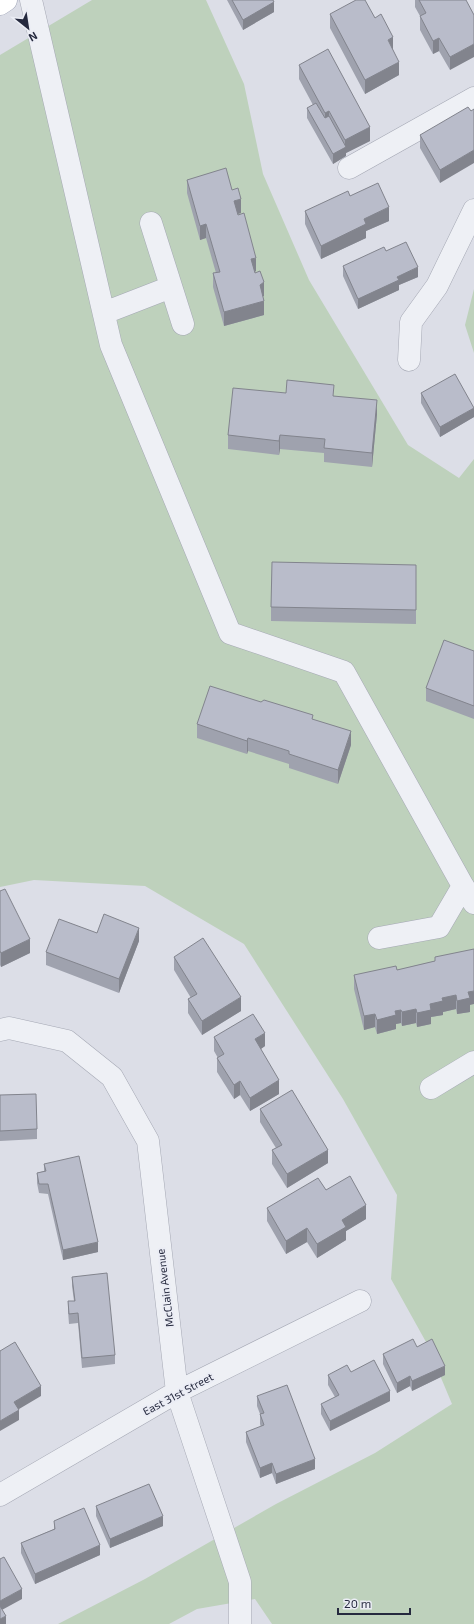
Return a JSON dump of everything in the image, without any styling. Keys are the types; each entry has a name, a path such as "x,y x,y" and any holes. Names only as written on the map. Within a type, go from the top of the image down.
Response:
{"main road":[{"path":"0,4 6,0"}],"street":[{"path":"31,0 111,345 230,633 344,672 468,894 439,927 379,938"},
{"path":"349,168 474,98"},
{"path":"409,360 411,322 437,286 474,210"},
{"path":"150,223 172,286 183,324"},
{"path":"104,313 172,286"},
{"name":"McClain Avenue","path":"0,1030 8,1028 67,1041 112,1077 148,1141 177,1392 240,1582 240,1624"},
{"path":"431,1088 474,1062"},
{"name":"East 31st Street","path":"0,1494 177,1392 360,1301"}],"green space":[{"path":"92,0 206,0 244,84 263,174 309,280 408,445 459,478 474,459 474,1624 272,1624 255,1599 197,1609 169,1624 58,1624 145,1579 276,1504 375,1453 452,1404 426,1342 391,1279 397,1195 343,1099 244,944 145,886 34,880 0,887 0,55"},
{"path":"474,289 474,353 465,325"}],"building":[{"path":"232,0 273,0 274,2 243,20"},
{"path":"356,0 365,0 375,18 381,14 393,37 388,40 399,62 365,80 330,14"},
{"path":"419,0 466,0 474,15 474,44 450,57 439,38 433,41 420,16 426,13"},
{"path":"328,49 370,127 345,140 329,111 325,113 299,65"},
{"path":"316,103 325,118 329,116 346,147 333,154 307,108"},
{"path":"468,107 471,111 474,109 474,150 440,170 420,135"},
{"path":"226,168 232,190 238,188 241,199 234,201 238,215 244,213 256,258 251,259 255,273 260,271 264,282 260,285 264,301 224,312 213,273 220,272 206,224 200,226 187,180"},
{"path":"378,183 389,207 364,219 366,224 321,246 305,211 348,191 350,196"},
{"path":"406,242 418,267 397,277 399,280 358,299 343,266 384,247 386,251"},
{"path":"455,374 474,408 440,427 421,393"},
{"path":"287,380 334,385 333,396 377,400 372,453 324,448 325,439 280,435 279,441 228,435 233,388 286,393"},
{"path":"272,562 416,565 416,610 271,607"},
{"path":"444,640 474,651 474,706 426,688"},
{"path":"210,686 261,702 264,700 313,715 312,719 351,731 338,770 289,754 289,751 248,738 247,741 197,724"},
{"path":"5,889 30,939 1,953 0,891"},
{"path":"104,914 139,928 119,979 46,952 59,919 97,933"},
{"path":"203,938 241,997 202,1021 188,999 197,994 174,957"},
{"path":"474,949 474,991 468,992 470,998 457,1001 456,995 442,998 443,1001 430,1004 431,1010 417,1013 416,1009 402,1012 401,1010 395,1011 396,1015 377,1020 375,1014 364,1016 354,975 396,966 397,970 435,961 435,957"},
{"path":"253,1014 265,1033 255,1039 279,1080 250,1098 240,1081 234,1085 217,1058 224,1054 214,1037"},
{"path":"292,1090 328,1150 287,1174 272,1150 282,1145 260,1109"},
{"path":"36,1094 37,1129 0,1131 0,1095"},
{"path":"79,1156 98,1242 63,1250 48,1184 39,1184 37,1173 46,1171 44,1164"},
{"path":"350,1176 366,1205 342,1220 346,1227 317,1244 307,1228 286,1241 267,1208 318,1178 326,1190"},
{"path":"107,1273 115,1355 82,1358 78,1313 69,1314 68,1301 75,1301 72,1277"},
{"path":"413,1339 417,1347 432,1339 445,1366 412,1381 410,1376 397,1383 383,1354"},
{"path":"15,1342 41,1386 14,1402 19,1410 0,1421 0,1351"},
{"path":"374,1360 390,1391 330,1421 321,1404 339,1395 328,1375 347,1365 351,1372"},
{"path":"287,1385 315,1459 276,1474 272,1463 260,1468 246,1432 264,1425 260,1414 264,1413 257,1396"},
{"path":"149,1484 163,1516 110,1539 96,1506"},
{"path":"84,1508 100,1545 35,1574 21,1543 55,1529 54,1521"},
{"path":"4,1557 22,1589 0,1601 0,1559"},
{"path":"0,1606 6,1616 0,1619"}]}
